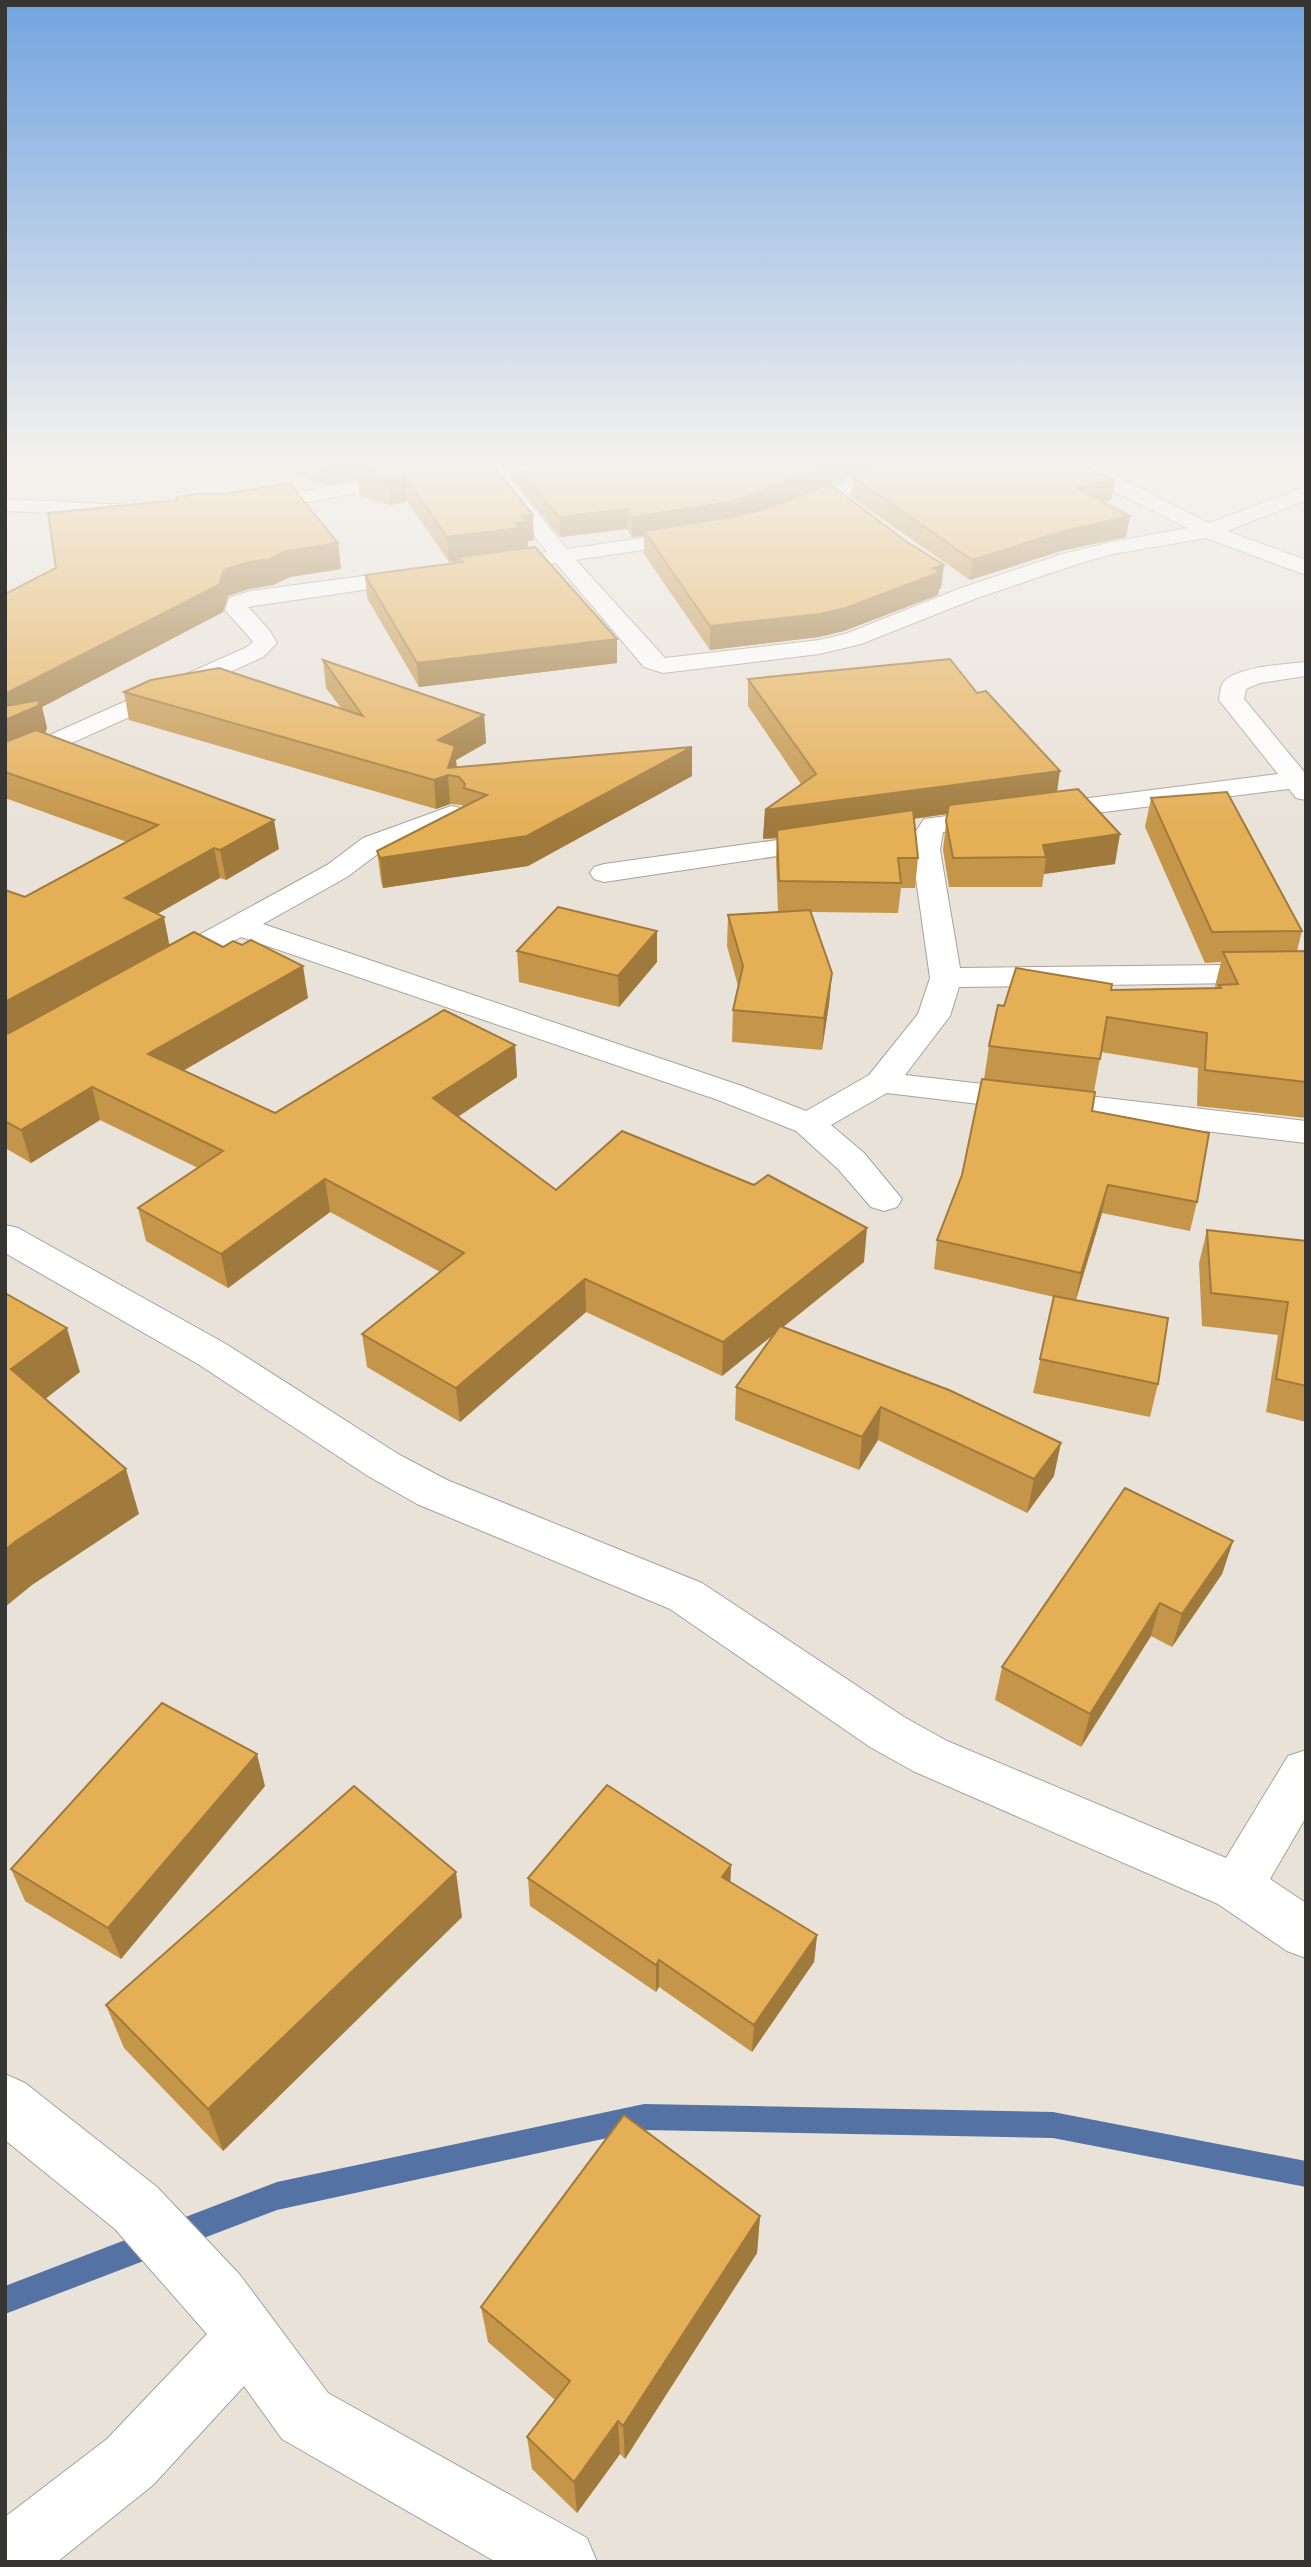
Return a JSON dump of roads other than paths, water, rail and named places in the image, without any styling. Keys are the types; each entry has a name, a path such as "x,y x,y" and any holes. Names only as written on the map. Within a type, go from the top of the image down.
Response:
{"street":[{"path":"5,765 255,652 265,643 262,636 236,610 237,603 250,598 350,585"},
{"path":"586,585 653,662 663,666 819,647 853,639 995,585"},
{"path":"957,585 970,593"},
{"path":"1301,786 1231,700 1234,685 1255,676 1306,669"},
{"path":"808,1124 881,1082 934,1016 946,978 926,850 928,836 920,827 1301,786"},
{"path":"145,978 337,871 373,844 451,814"},
{"path":"604,873 851,837"},
{"path":"238,926 730,1093 808,1124 851,1161 884,1199"},
{"path":"946,978 1306,973"},
{"path":"881,1082 1306,1132"},
{"path":"5,1237 212,1354 383,1465 432,1492 686,1596 887,1732 930,1756 1237,1887 1306,1933"},
{"path":"1237,1887 1306,1771"},
{"path":"5,2103 136,2208 218,2297 305,2416 563,2562"},
{"path":"5,2560 130,2462 247,2337"}],"waterway":[{"path":"5,2300 277,2196 644,2117 1053,2125 1306,2174"}]}
